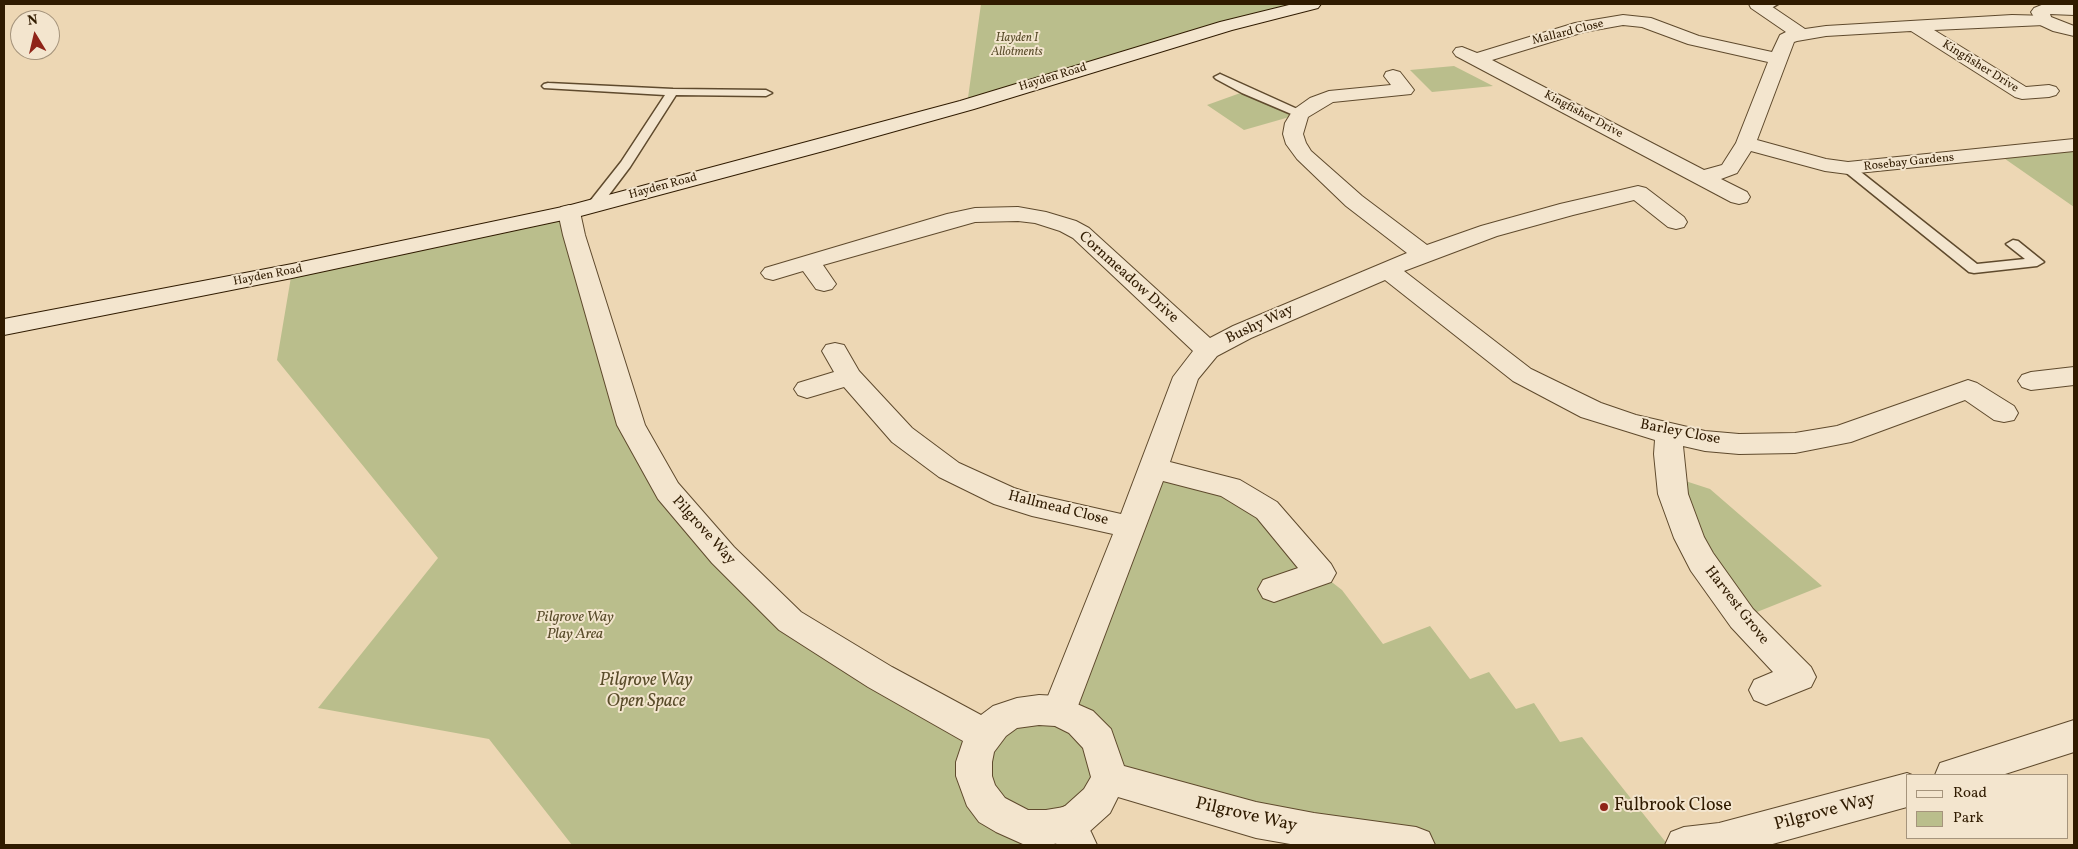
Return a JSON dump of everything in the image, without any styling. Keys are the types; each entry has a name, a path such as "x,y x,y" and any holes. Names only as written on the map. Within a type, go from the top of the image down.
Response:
{"street":[{"name":"Hayden Road","path":"4,327 292,271 582,208 824,145 967,105 1226,26 1312,4"},
{"path":"1763,4 1801,34"},
{"path":"2045,10 2059,27 2074,31"},
{"name":"Kingfisher Drive","path":"1801,34 2012,20 2045,10 2074,10"},
{"name":"Mallard Close","path":"1469,56 1582,27 1623,20 1651,24 1694,40 1777,59"},
{"name":"Kingfisher Drive","path":"1915,26 2022,94 2049,91"},
{"path":"1703,178 1730,169 1746,143 1786,39 1801,34"},
{"name":"Kingfisher Drive","path":"1469,56 1739,197"},
{"path":"1393,76 1404,90 1329,98 1300,114 1293,134 1296,144 1304,155 1354,201 1424,254"},
{"name":"Rosebay Gardens","path":"1746,143 1825,165 1848,168 2074,145"},
{"name":"Bushy Way","path":"1059,711 1154,468 1186,377 1208,350 1242,332 1386,269 1489,230 1638,192 1676,222"},
{"name":"Pilgrove Way","path":"582,208 577,245 631,425 668,491 723,555 790,620 880,677 985,735"},
{"name":"Cornmeadow Drive","path":"773,273 955,219 975,215 1010,214 1038,217 1068,226 1081,233 1208,350"},
{"path":"809,262 824,284"},
{"name":"Barley Close","path":"1386,269 1522,375 1590,410 1670,434 1739,444 1795,443 1841,434 1968,389 2004,413"},
{"name":"Hallmead Close","path":"835,351 849,376 902,436 949,470 1004,496 1032,505 1131,526"},
{"path":"807,389 849,376"},
{"path":"2031,382 2074,376"},
{"name":"Harvest Grove","path":"1670,434 1668,454 1673,494 1690,538 1702,562 1742,618 1799,677 1766,690"},
{"path":"1154,468 1230,488 1267,510 1320,573 1274,590"},
{"path":"1039,710 1059,711 1081,722 1099,740 1109,778 1097,802 1077,819 1072,835 1046,828 1026,828 992,810 980,794 974,776 974,762 985,735 1005,717 1039,710"},
{"path":"1956,774 2074,736"},
{"name":"Pilgrove Way","path":"1109,778 1256,820 1333,834 1416,845"},
{"name":"Pilgrove Way","path":"1708,844 1906,790"}],"lane":[{"path":"1220,77 1246,91 1300,114"},
{"path":"548,86 673,92 766,93"},
{"path":"582,208 626,164 673,92"},
{"path":"1848,168 1974,269 2037,262 2013,244"}],"green space":[{"name":"Hayden I Allotments","path":"981,4 1312,4 1269,14 967,105"},
{"path":"1454,66 1493,86 1432,92 1410,70"},
{"path":"1246,91 1300,114 1244,130 1207,105"},
{"path":"2074,145 2074,207 1998,154"},
{"name":"Pilgrove Way Open Space","path":"569,212 668,491 790,621 985,735 1059,711 1154,468 1230,488 1320,573 1342,590 1383,644 1430,626 1470,679 1489,672 1516,709 1534,703 1560,742 1582,737 1668,845 1417,845 1372,840 1109,778 1065,824 1078,845 572,845 489,739 318,708 438,558 277,360 292,271"},
{"path":"1670,476 1710,489 1822,586 1742,618"}],"place":[{"name":"Fulbrook Close","path":"1604,807"}],"park label":[{"name":"Pilgrove Way Play Area","path":"575,626"}]}
